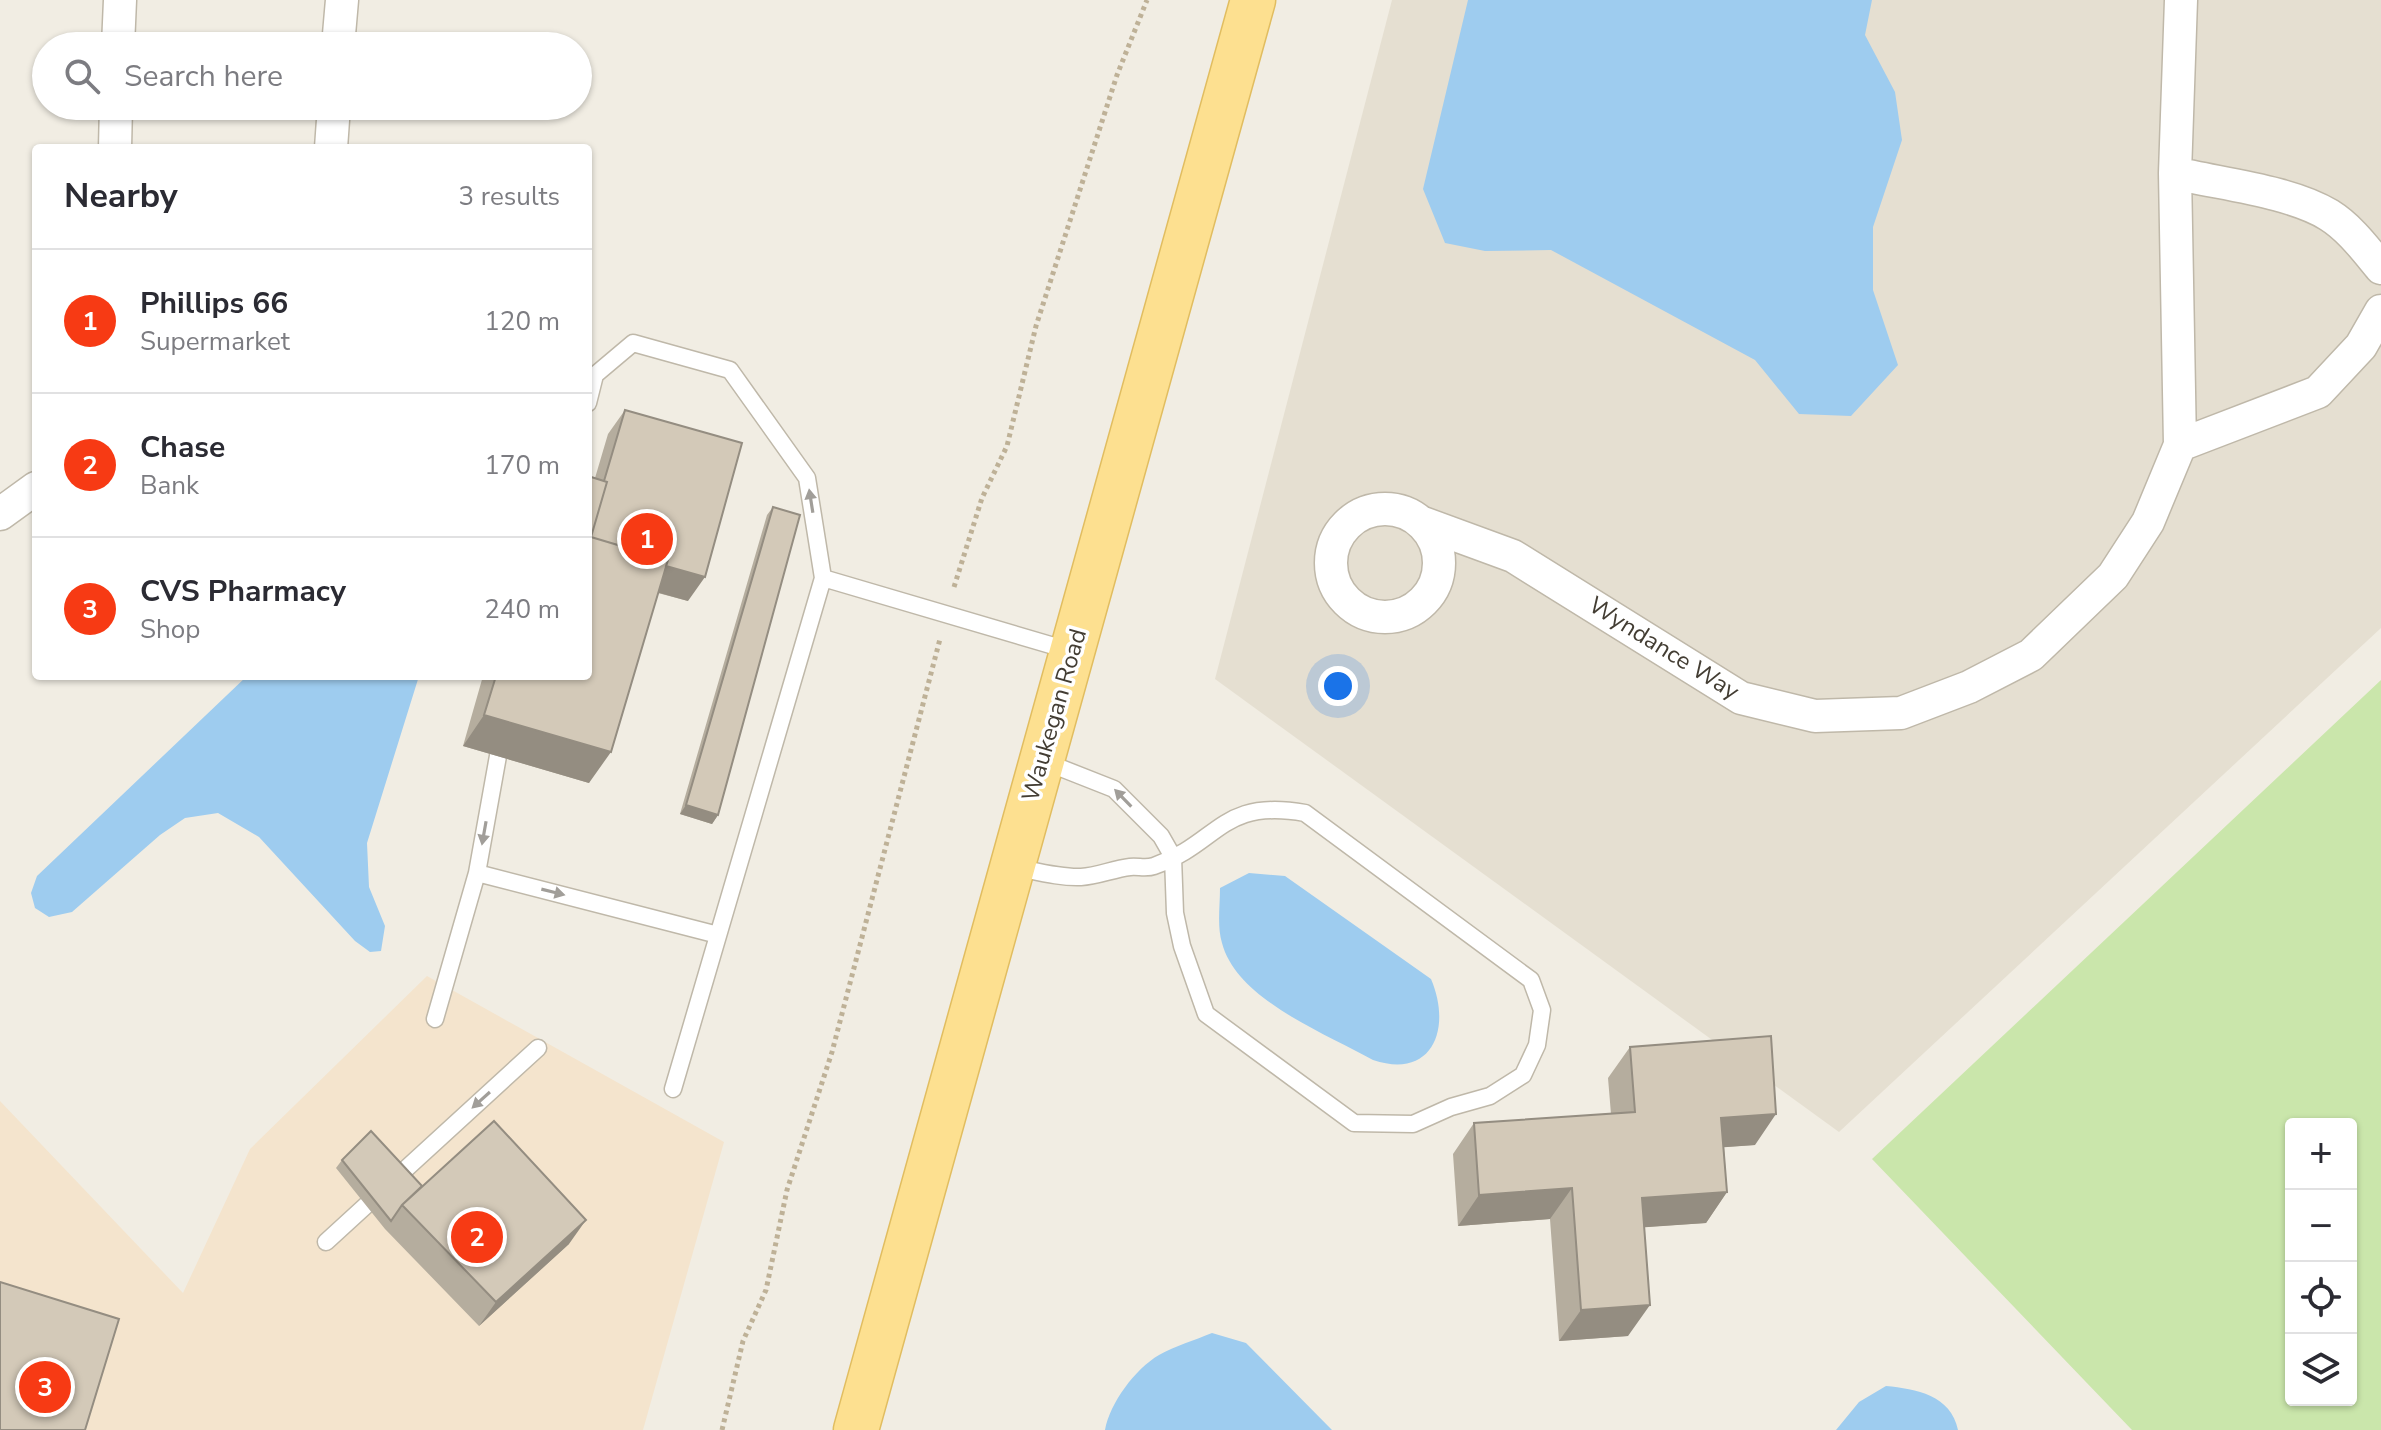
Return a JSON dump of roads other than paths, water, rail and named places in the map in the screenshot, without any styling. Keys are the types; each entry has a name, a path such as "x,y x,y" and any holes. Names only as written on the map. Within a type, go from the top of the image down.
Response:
{"main road":[{"name":"Waukegan Road","path":"856,1430 1253,0"}],"street":[{"path":"119,32 120,0"},
{"path":"339,32 342,0"},
{"name":"Wyndance Way","path":"1423,523 1513,556 1741,698 1815,716 1901,713 1969,687 2031,655 2113,576 2148,522 2180,445 2175,173 2181,0"},
{"path":"115,144 116,120"},
{"path":"331,144 333,120"},
{"path":"2175,173 2293,201 2329,215 2362,244 2381,268"},
{"path":"2180,445 2318,392 2361,346 2381,311"},
{"path":"0,514 32,491"}],"lane":[{"path":"592,387 595,375 633,343 730,370 807,478 823,578 673,1089"},
{"path":"823,578 1072,651"},
{"path":"435,1019 477,873 498,756"},
{"path":"1012,867 1080,878 1129,867 1152,868 1173,857 1247,811 1274,808 1305,813 1531,980 1542,1010 1537,1045 1523,1075 1490,1096 1451,1107 1413,1124 1354,1123 1206,1014 1182,946 1175,913 1173,857 1161,836 1114,789 1042,761"},
{"path":"477,873 718,935"},
{"path":"326,1242 538,1048"}],"water":[{"path":"1468,0 1872,0 1865,35 1895,92 1902,140 1873,227 1873,290 1898,365 1851,416 1799,414 1755,360 1551,250 1485,251 1445,243 1423,189"},
{"path":"243,680 418,680 367,843 369,887 385,926 381,951 370,952 355,941 259,837 218,813 185,818 160,835 72,912 49,917 35,908 31,893 37,876"},
{"path":"1249,873 1285,876 1431,979 1437,997 1438,1031 1423,1056 1410,1063 1373,1060 1285,1013 1245,982 1231,963 1220,937 1220,888"},
{"path":"1212,1333 1246,1343 1332,1430 1105,1430 1118,1398 1141,1369 1165,1352"},
{"path":"1886,1386 1920,1392 1940,1401 1954,1418 1958,1430 1836,1430 1859,1402"}],"place":[{"name":"Phillips 66","path":"647,539"},
{"name":"Chase","path":"477,1237"},
{"name":"CVS Pharmacy","path":"45,1387"}]}
